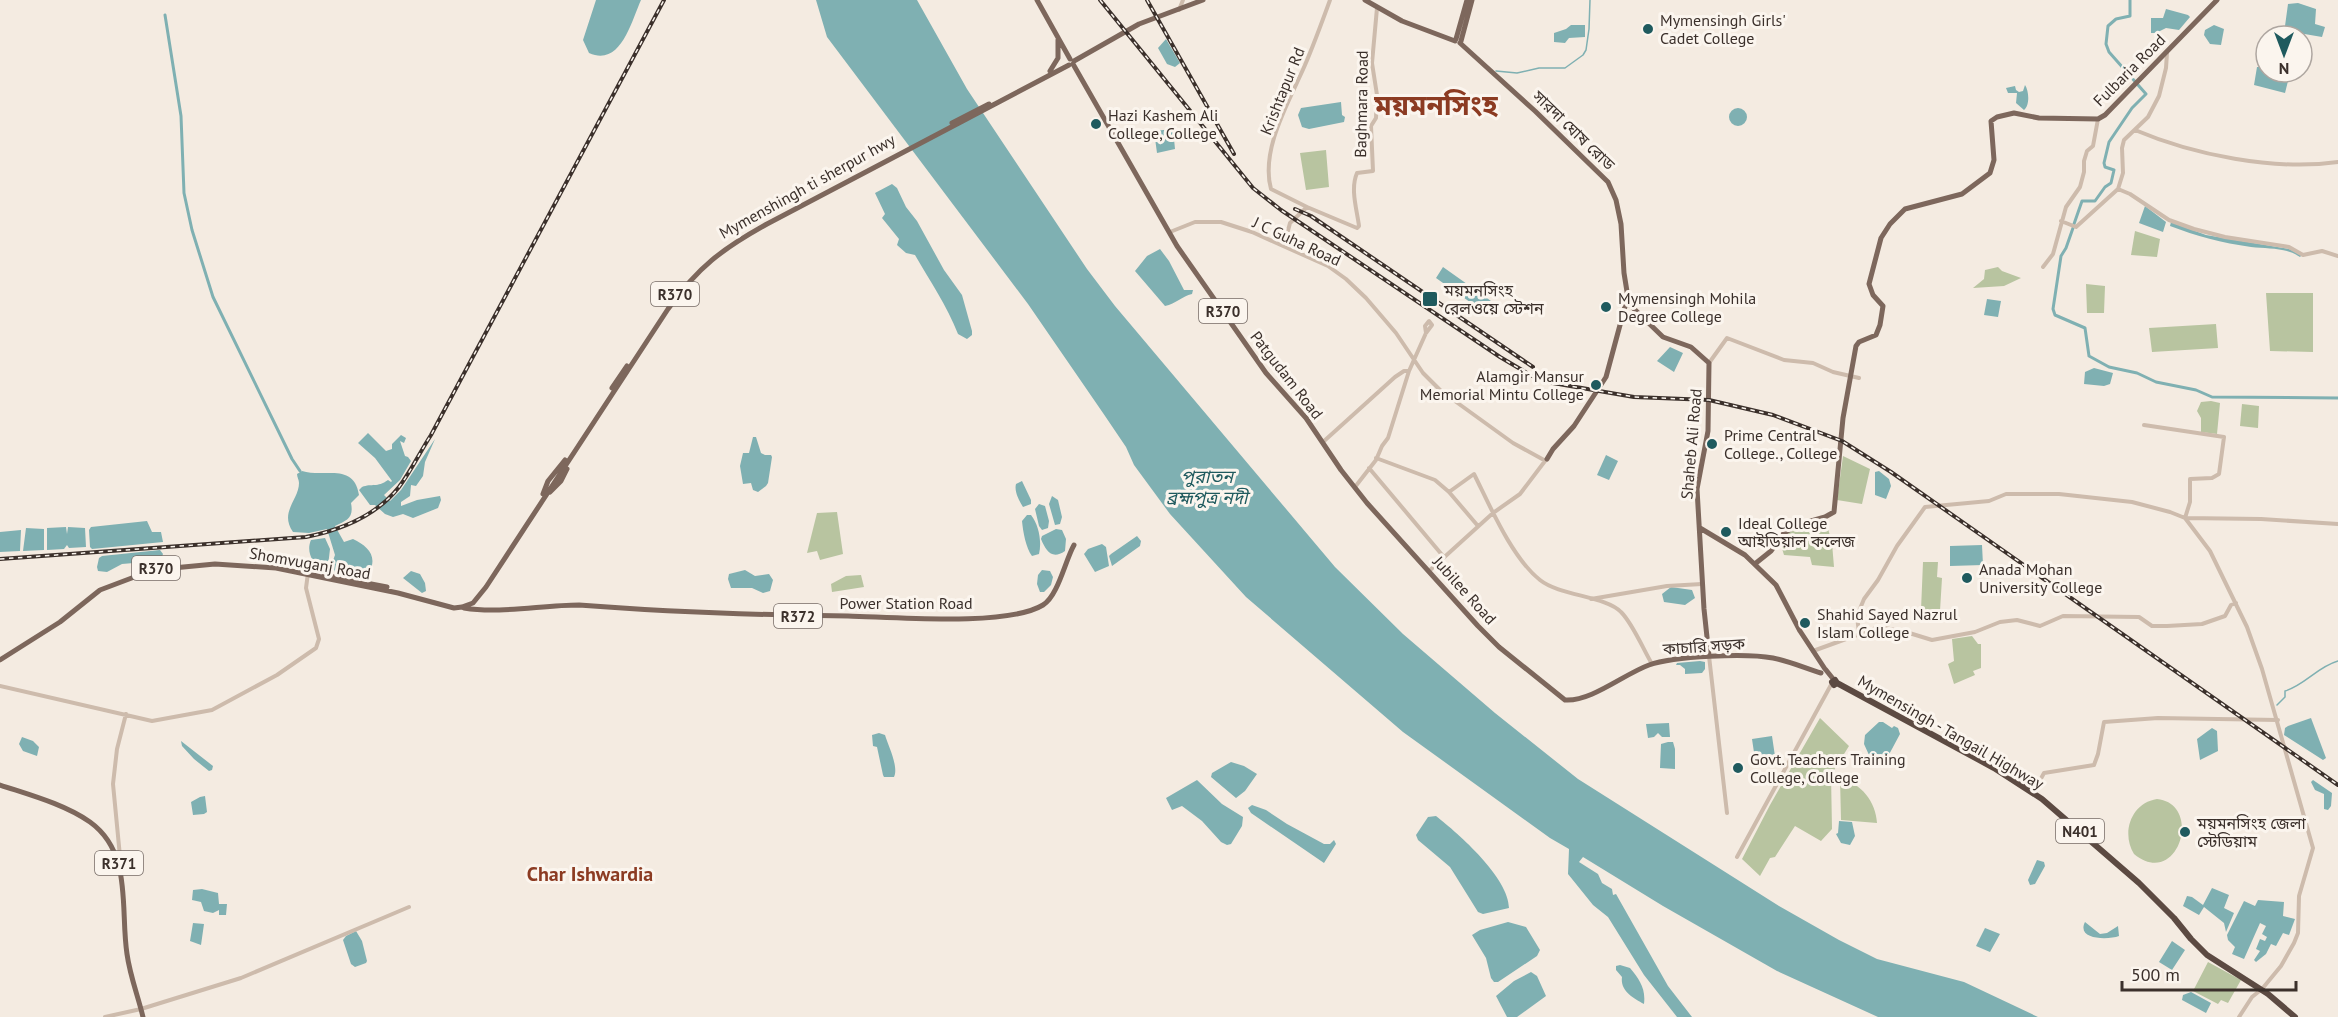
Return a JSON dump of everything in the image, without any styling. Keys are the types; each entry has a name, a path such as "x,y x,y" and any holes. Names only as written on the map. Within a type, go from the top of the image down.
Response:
{"highway":[{"name":"Mymensingh - Tangail Highway","path":"1834,682 1994,768 2033,793 2063,816 2139,883 2207,955 2262,989 2295,1017"}],"main road":[{"name":"Patgudam Road","path":"1037,0 1071,63 1170,232 1208,292 1266,373 1295,404 1355,488"},
{"path":"1018,90 1139,24 1179,11 1203,0"},
{"path":"1365,0 1419,28 1458,41"},
{"path":"1458,41 1467,0"},
{"path":"1458,41 1472,0"},
{"name":"Fulbaria Road","path":"1756,563 1771,551 1784,533 1797,525 1834,512 1850,377 1856,346 1859,342 1876,335 1880,325 1883,306 1873,295 1869,285 1881,238 1895,218 1906,208 1962,194 1990,173 1994,160 1991,121 1997,117 2014,113 2039,118 2098,119 2105,115 2217,0"},
{"path":"1050,71 1059,56 1057,35"},
{"name":"সারদা ঘোষ রোড","path":"1458,41 1540,115 1610,185 1621,224 1627,299 1606,378 1574,426 1552,449 1545,460"},
{"path":"1018,90 1050,71 1071,63"},
{"name":"Mymenshingh ti sherpur hwy","path":"567,461 664,315 692,277 707,262 732,243 1018,90"},
{"path":"1627,299 1655,331 1663,337 1691,347 1709,363"},
{"name":"Shaheb Ali Road","path":"1709,363 1708,431 1697,489 1709,656"},
{"path":"544,495 548,481 567,461"},
{"path":"462,607 476,597 544,495 561,481 567,461"},
{"name":"Jubilee Road","path":"1355,488 1499,648 1565,700"},
{"path":"1700,528 1756,563 1776,585 1822,670"},
{"name":"Power Station Road","path":"462,607 532,609 579,605 794,616 950,619 1005,615 1024,612 1044,604 1054,592 1074,545"},
{"name":"Shomvuganj Road","path":"0,659 63,616 97,588 136,573 183,563 204,561 258,563 364,584 447,604 464,603 476,597"},
{"name":"Shomvuganj Road","path":"364,584 448,607 462,607"},
{"path":"476,597 484,608"},
{"name":"কাচারি সড়ক","path":"1565,700 1572,701 1584,697 1652,664 1709,656 1771,658 1822,670 1834,682"},
{"name":"R371","path":"0,785 78,814 92,823 105,836 121,868 127,954 143,1017"}],"street":[{"path":"1179,11 1183,0"},
{"name":"Krishtapur Rd","path":"1307,207 1271,189 1269,168 1274,137 1281,115 1314,44 1330,0"},
{"name":"Baghmara Road","path":"1307,207 1357,228 1359,226 1354,179 1357,173 1373,171 1371,126 1376,118 1377,95 1372,63 1377,8"},
{"path":"2061,221 2076,227 2118,189 2124,173 2122,148 2128,135 2148,117 2158,96 2166,68 2167,53"},
{"path":"2043,267 2053,254 2066,207 2080,187 2084,161 2087,151 2093,146 2098,119"},
{"path":"2135,130 2176,144 2247,161 2294,166 2338,162"},
{"path":"2118,189 2130,194 2169,220 2194,229 2225,237 2289,247 2303,255 2322,251 2338,256"},
{"path":"1284,246 1290,223 1307,207"},
{"name":"J C Guha Road","path":"1170,232 1200,221 1221,222 1328,266 1346,279 1384,318 1423,373 1452,399 1513,443 1545,460"},
{"path":"1166,224 1179,227"},
{"path":"1355,488 1388,438 1409,370 1426,333"},
{"path":"1709,363 1727,338 1785,360 1813,363 1850,377 1859,378"},
{"path":"1323,442 1404,370 1409,370"},
{"path":"2144,425 2224,438 2219,474 2212,478 2190,479 2190,502 2185,518"},
{"path":"1376,458 1435,480 1449,492 1478,526"},
{"path":"1429,571 1493,513 1520,494 1545,460"},
{"path":"1370,468 1443,556"},
{"path":"1449,492 1473,474 1510,543 1538,579 1551,586 1621,611 1652,664"},
{"path":"1859,633 1857,616 1864,598 1925,507 1989,501 2006,494 2059,494 2132,502 2185,518 2261,519 2338,524"},
{"path":"2185,518 2205,542 2215,559 2252,640 2278,720 2313,848 2299,896 2298,933 2281,966 2262,989 2252,997 2239,1017"},
{"path":"0,686 152,721 212,710 270,679 313,651 318,645 319,639 307,593 307,573"},
{"path":"1589,599 1667,586 1703,584"},
{"path":"1813,651 1879,627 1936,640 1975,632 1998,622 2016,620 2040,626 2063,616 2139,617 2152,626 2202,624 2225,616 2231,605 2236,603"},
{"path":"1709,656 1727,813"},
{"path":"1737,857 1834,682"},
{"path":"121,868 113,784 117,749 126,714"},
{"path":"2033,793 2044,773 2094,765 2104,722 2158,718 2278,720"},
{"path":"105,1017 141,1009 241,978 409,908"}],"green space":[{"path":"1326,150 1329,187 1306,190 1300,153"},
{"path":"2135,231 2160,239 2157,257 2131,255"},
{"path":"1998,267 2002,271 2021,278 2004,286 1973,288 1984,279 1985,270"},
{"path":"2086,284 2105,286 2104,313 2087,313"},
{"path":"2266,293 2313,293 2313,352 2270,351"},
{"path":"2216,324 2218,348 2152,352 2149,328"},
{"path":"2201,402 2220,403 2217,434 2201,432 2201,418 2197,411"},
{"path":"2242,404 2259,406 2258,428 2240,426"},
{"path":"1843,456 1870,469 1862,504 1837,500"},
{"path":"837,512 843,554 820,560 817,551 807,553 817,513"},
{"path":"1825,518 1832,543 1834,567 1812,565 1810,557 1784,555 1780,542 1789,532"},
{"path":"1923,562 1938,562 1937,577 1942,578 1940,611 1921,610"},
{"path":"861,575 864,587 832,592 831,584 846,576"},
{"path":"1972,636 1978,644 1981,644 1981,668 1973,671 1975,675 1954,684 1948,664 1954,661 1952,639"},
{"path":"1820,718 1849,746 1831,775 1832,829 1821,841 1795,826 1775,857 1770,858 1760,876 1742,859"},
{"path":"1840,778 1854,784 1866,794 1874,808 1877,823 1841,820"},
{"path":"2157,799 2171,804 2179,815 2182,828 2180,842 2173,854 2163,861 2150,862 2134,854 2128,837 2129,828 2131,820 2141,806"},
{"path":"2208,962 2241,980 2228,1003 2221,1000 2218,1004 2193,991"}],"water":[{"path":"596,0 641,0 623,40 609,54 600,56 589,53 583,40"},
{"name":"পুরাতন ব্রহ্মপুত্র নদী","path":"816,0 917,0 967,89 1087,269 1115,306 1335,567 1403,634 1495,713 1578,779 1779,906 1839,940 1877,959 1964,982 2038,1017 1878,1017 1777,971 1583,857 1579,862 1598,874 1602,883 1612,889 1613,895 1616,894 1668,986 1692,1017 1677,1017 1644,975 1608,917 1593,905 1568,874 1569,849 1550,838 1403,732 1246,597 1170,514 1134,465 1126,447 1028,304 827,37"},
{"path":"2298,3 2316,9 2315,24 2325,27 2322,37 2314,36 2314,24 2285,24 2288,4"},
{"path":"2166,9 2190,17 2179,30 2166,28 2151,33 2151,18 2163,18"},
{"path":"1571,25 1585,25 1585,37 1569,38 1565,43 1554,42 1554,33"},
{"path":"2214,25 2224,29 2221,45 2210,44 2204,35 2205,30"},
{"path":"1166,39 1180,63 1175,67 1167,64 1158,48"},
{"path":"2254,84 2287,84 2285,93"},
{"path":"2025,85 2028,98 2024,110 2016,103 2017,93 2008,93 2006,88 2015,86 2019,92 2023,91"},
{"path":"1341,102 1344,122 1309,129 1302,127 1298,115 1301,108"},
{"path":"1738,108 1744,111 1747,117 1744,123 1738,126 1732,123 1729,117 1732,111"},
{"path":"1173,129 1175,149 1157,153 1154,131"},
{"path":"892,184 897,188 944,270 962,295 972,331 972,335 967,339 958,334 944,304 915,255 906,253 897,245 899,239 882,218 885,214 875,193"},
{"path":"2145,206 2166,222 2163,232 2139,223"},
{"path":"2171,222 2206,235 2289,249 2302,255 2300,257 2282,250 2209,239 2170,226"},
{"path":"1160,249 1184,290 1193,290 1192,294 1165,306 1135,271 1147,256"},
{"path":"1443,267 1491,301 1484,312 1436,278"},
{"path":"1987,299 2001,301 1998,317 1984,315"},
{"path":"1670,347 1683,353 1674,372 1657,361"},
{"path":"2094,368 2113,373 2110,384 2104,386 2084,384 2085,372"},
{"path":"368,433 386,451 392,449 392,444 401,435 406,438 404,443 400,441 405,456 411,461 400,480 384,495 390,501 401,490 435,439 425,462 423,476 416,486 411,485 410,496 401,502 401,506 417,500 440,496 438,508 413,518 403,514 393,517 385,514 375,505 370,505 359,490 362,487 392,481 375,458 358,443"},
{"path":"753,437 756,437 761,453 772,457 768,483 758,492 753,490 751,483 743,484 740,466 743,453 749,453"},
{"path":"1606,455 1618,461 1609,480 1597,475"},
{"path":"302,471 345,475 351,478 356,485 359,495 351,503 350,515 335,526 344,542 353,539 370,553 372,562 368,574 354,577 335,572 332,563 335,555 327,529 309,533 293,532 288,518 298,489 297,474"},
{"path":"1879,471 1889,479 1891,486 1886,499 1875,495 1875,472"},
{"path":"1022,481 1031,500 1031,504 1023,507 1017,496 1016,487 1016,484"},
{"path":"1052,496 1058,500 1062,517 1060,524 1055,525 1049,504"},
{"path":"1039,504 1045,506 1049,521 1048,528 1042,530 1035,509"},
{"path":"1027,515 1031,515 1034,519 1040,539 1039,554 1032,556 1026,544 1022,525"},
{"path":"147,521 152,532 161,532 163,542 92,549 90,547 89,530 91,527"},
{"path":"66,527 67,534 68,527 85,528 86,547 69,548 67,545 64,549 47,550 47,528"},
{"path":"26,528 44,529 44,550 23,551"},
{"path":"1056,529 1062,530 1066,539 1065,551 1056,555 1047,550 1041,539 1042,536"},
{"path":"21,530 20,551 0,552 0,532"},
{"path":"1137,536 1141,541 1140,546 1112,566 1109,556"},
{"path":"325,538 330,549 328,566 322,569 313,561 309,548 311,540"},
{"path":"1102,544 1106,547 1109,566 1095,572 1084,554 1088,549"},
{"path":"1982,545 1983,565 1950,566 1950,546"},
{"path":"160,550 163,554 157,561 122,564 107,572 98,571 99,558 102,556"},
{"path":"745,570 755,576 769,574 773,580 770,591 763,593 752,588 731,588 729,574"},
{"path":"1042,570 1050,571 1053,577 1051,585 1044,592 1040,592 1037,584 1038,575"},
{"path":"411,571 420,574 426,591 422,593 403,578"},
{"path":"1671,587 1692,590 1695,598 1685,605 1664,602 1662,594"},
{"path":"1705,662 1705,669 1702,673 1685,674 1685,669 1676,665 1677,663"},
{"path":"2311,718 2326,758 2323,760 2284,735 2285,728 2288,726"},
{"path":"1879,722 1892,728 1894,726 1898,728 1900,734 1885,762 1869,755 1864,744 1865,735"},
{"path":"1669,723 1670,737 1662,737 1658,733 1648,738 1646,724"},
{"path":"2212,728 2217,731 2218,751 2200,760 2197,739"},
{"path":"879,733 885,735 894,762 894,777 884,777 877,747 873,746 872,735"},
{"path":"1772,736 1776,763 1756,766 1752,739"},
{"path":"22,737 33,741 39,747 37,756 23,751 19,744"},
{"path":"181,741 213,766 212,770 209,771 194,759 182,746"},
{"path":"1673,742 1675,749 1675,769 1660,768 1661,744"},
{"path":"1231,762 1244,766 1257,774 1245,791 1236,798 1211,777 1212,773"},
{"path":"1197,780 1222,804 1243,817 1242,826 1231,844 1221,842 1202,821 1182,806 1172,810 1166,798"},
{"path":"2313,780 2332,793 2331,806 2328,810 2324,809 2324,794 2315,790 2311,782"},
{"path":"205,796 207,812 193,815 191,802"},
{"path":"1252,805 1266,810 1324,844 1330,844 1334,840 1336,844 1324,863 1251,813 1248,808"},
{"path":"1436,816 1469,845 1492,870 1507,896 1509,908 1483,914 1478,912 1450,867 1418,840 1416,835 1428,817"},
{"path":"1839,821 1852,822 1855,836 1850,845 1841,843 1836,834"},
{"path":"2037,860 2044,862 2045,866 2035,884 2030,885 2028,880"},
{"path":"2212,888 2229,895 2224,908 2234,913 2226,932 2224,923 2204,907 2199,915 2183,906 2187,896 2203,905"},
{"path":"202,889 218,893 219,904 227,904 226,915 219,915 219,910 213,913 204,911 201,902 192,900 193,890"},
{"path":"2258,900 2284,902 2283,916 2295,919 2289,935 2283,933 2276,946 2271,944 2266,954 2256,962 2254,960 2260,951 2256,949 2260,939 2265,941 2267,937 2262,934 2266,926 2260,923 2244,959 2232,954 2235,947 2228,940 2227,935 2244,901 2255,906"},
{"path":"1508,922 1526,927 1540,950 1537,956 1498,982 1494,982 1486,958 1472,935 1480,930"},
{"path":"2085,922 2100,934 2107,933 2118,926 2119,936 2101,938 2089,935 2083,928"},
{"path":"193,923 204,924 201,945 190,941"},
{"path":"1985,928 2000,934 1990,952 1976,946"},
{"path":"356,931 362,941 367,961 355,967 351,964 343,940"},
{"path":"2172,941 2185,950 2172,970 2159,962"},
{"path":"1616,966 1630,968 1639,980 1643,988 1644,1004 1625,990 1622,977 1616,970"},
{"path":"1531,972 1537,976 1546,996 1517,1017 1507,1017 1496,996 1514,981"},
{"path":"2191,992 2211,1003 2206,1013 2182,1000 2183,995"}],"waterway":[{"path":"1496,71 1517,73 1539,68 1565,68 1583,55 1589,29 1590,0"},
{"path":"2074,224 2082,201 2095,201 2105,187 2111,183 2114,170 2105,167 2104,163 2109,142 2132,108 2146,94 2109,52 2106,44 2108,26 2116,19 2130,16 2130,0"},
{"path":"165,15 181,116 184,193 192,230 213,297 300,471"},
{"path":"2073,228 2061,256 2053,309 2055,315 2085,328 2089,356 2109,367 2137,373 2156,382 2196,390 2212,397 2338,398"},
{"path":"2277,705 2285,697 2285,691 2338,661"}],"railway":[{"path":"0,559 306,537 357,520 380,506 408,475 431,435 664,0"},
{"path":"1100,0 1253,188 1281,210 1500,357 1547,382 1634,397 1709,400 1773,415 1842,441 1891,472 2338,785"},
{"path":"1147,0 1234,154"},
{"path":"1295,209 1311,216 1533,367"}],"place":[{"name":"Mymensingh Girls' Cadet College","path":"1648,29"},
{"name":"Hazi Kashem Ali College, College","path":"1096,124"},
{"name":"ময়মনসিংহ রেলওয়ে স্টেশন","path":"1430,299"},
{"name":"Mymensingh Mohila Degree College","path":"1606,307"},
{"name":"Alamgir Mansur Memorial Mintu College","path":"1596,385"},
{"name":"Prime Central College., College","path":"1712,444"},
{"name":"Ideal College আইডিয়াল কলেজ","path":"1726,532"},
{"name":"Anada Mohan University College","path":"1967,578"},
{"name":"Shahid Sayed Nazrul Islam College","path":"1805,623"},
{"name":"Govt. Teachers Training College, College","path":"1738,768"},
{"name":"ময়মনসিংহ জেলা স্টেডিয়াম","path":"2185,832"}],"district":[{"name":"ময়মনসিংহ","path":"1436,104"},
{"name":"Char Ishwardia","path":"590,874"}]}
